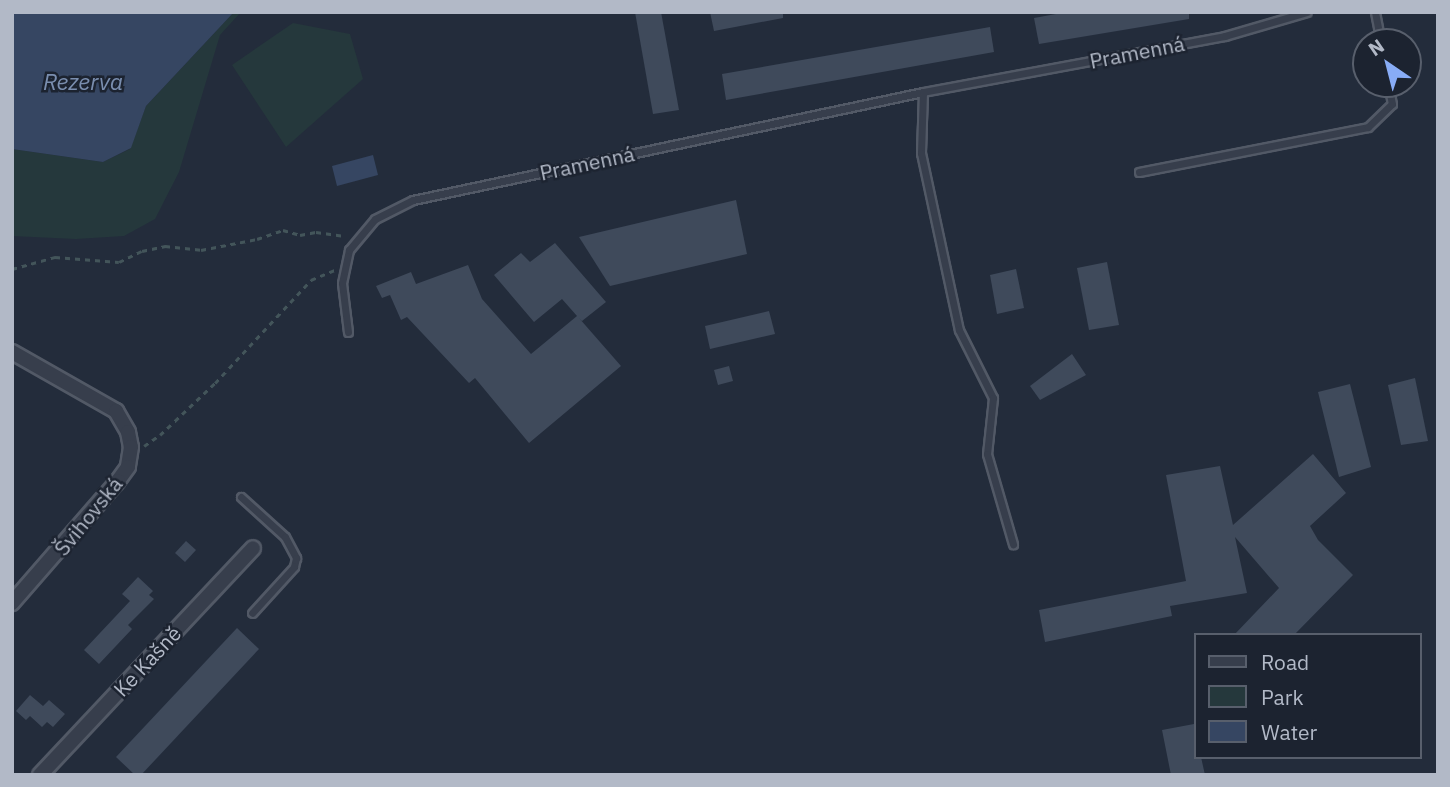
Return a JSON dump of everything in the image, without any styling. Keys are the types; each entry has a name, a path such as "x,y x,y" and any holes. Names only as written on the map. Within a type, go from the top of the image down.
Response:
{"street":[{"name":"Švihovská","path":"12,352 116,411 128,432 131,447 128,467 118,481 12,603"},
{"name":"Ke Kašně","path":"40,775 253,548"}],"lane":[{"name":"Pramenná","path":"348,332 342,283 349,250 375,219 413,200 923,92 1225,36 1307,12"},
{"path":"923,92 921,153 958,330 993,398 987,454 1013,544"},
{"path":"1139,172 1368,127 1392,104 1391,98"},
{"path":"241,497 285,537 296,558 294,567 252,613"}],"path":[{"path":"12,269 55,257 119,262 142,251 165,246 201,250 257,239 283,230 300,235 316,233 359,238"},
{"path":"141,448 160,435 215,383 311,279 346,266"}],"green space":[{"path":"234,12 241,12 220,35 179,172 155,219 124,236 76,239 12,236 12,149 103,162 130,149 146,106"},
{"path":"293,23 350,34 363,79 286,147 232,65"}],"water":[{"name":"Rezerva","path":"12,12 234,12 146,106 131,148 103,162 12,149"},
{"path":"373,155 378,175 337,186 332,166"}],"building":[{"path":"635,12 661,12 679,110 653,114"},
{"path":"710,12 783,12 783,18 714,31"},
{"path":"1067,12 1189,12 1189,19 1039,44 1034,18"},
{"path":"990,27 994,52 726,100 722,74"},
{"path":"736,200 747,254 610,286 579,237"},
{"path":"555,243 606,302 582,321 579,318 621,366 529,443 475,378 469,383 407,317 401,320 390,295 382,298 376,286 411,272 416,284 468,265 482,299 531,354 577,316 562,299 534,322 494,275 521,253 530,262"},
{"path":"1107,262 1119,325 1089,330 1077,268"},
{"path":"1016,269 1024,308 997,314 990,275"},
{"path":"769,311 775,334 710,349 705,326"},
{"path":"1072,354 1086,375 1040,400 1030,386"},
{"path":"729,366 733,381 718,385 714,370"},
{"path":"1415,378 1428,441 1401,445 1388,385"},
{"path":"1350,384 1371,467 1339,477 1318,392"},
{"path":"1313,454 1346,493 1310,526 1318,540 1353,575 1296,633 1236,633 1279,588 1235,537 1247,593 1170,606 1172,616 1045,642 1039,610 1186,581 1166,475 1220,466 1233,525"},
{"path":"186,541 196,550 185,562 175,553"},
{"path":"138,577 153,591 149,595 154,599 128,625 132,629 99,664 84,650 130,601 122,594"},
{"path":"237,628 259,649 141,775 135,775 116,757"},
{"path":"30,695 43,706 49,700 65,714 53,727 47,722 42,727 30,716 26,720 16,711"},
{"path":"1194,724 1194,759 1201,759 1205,775 1171,775 1162,730"}]}
